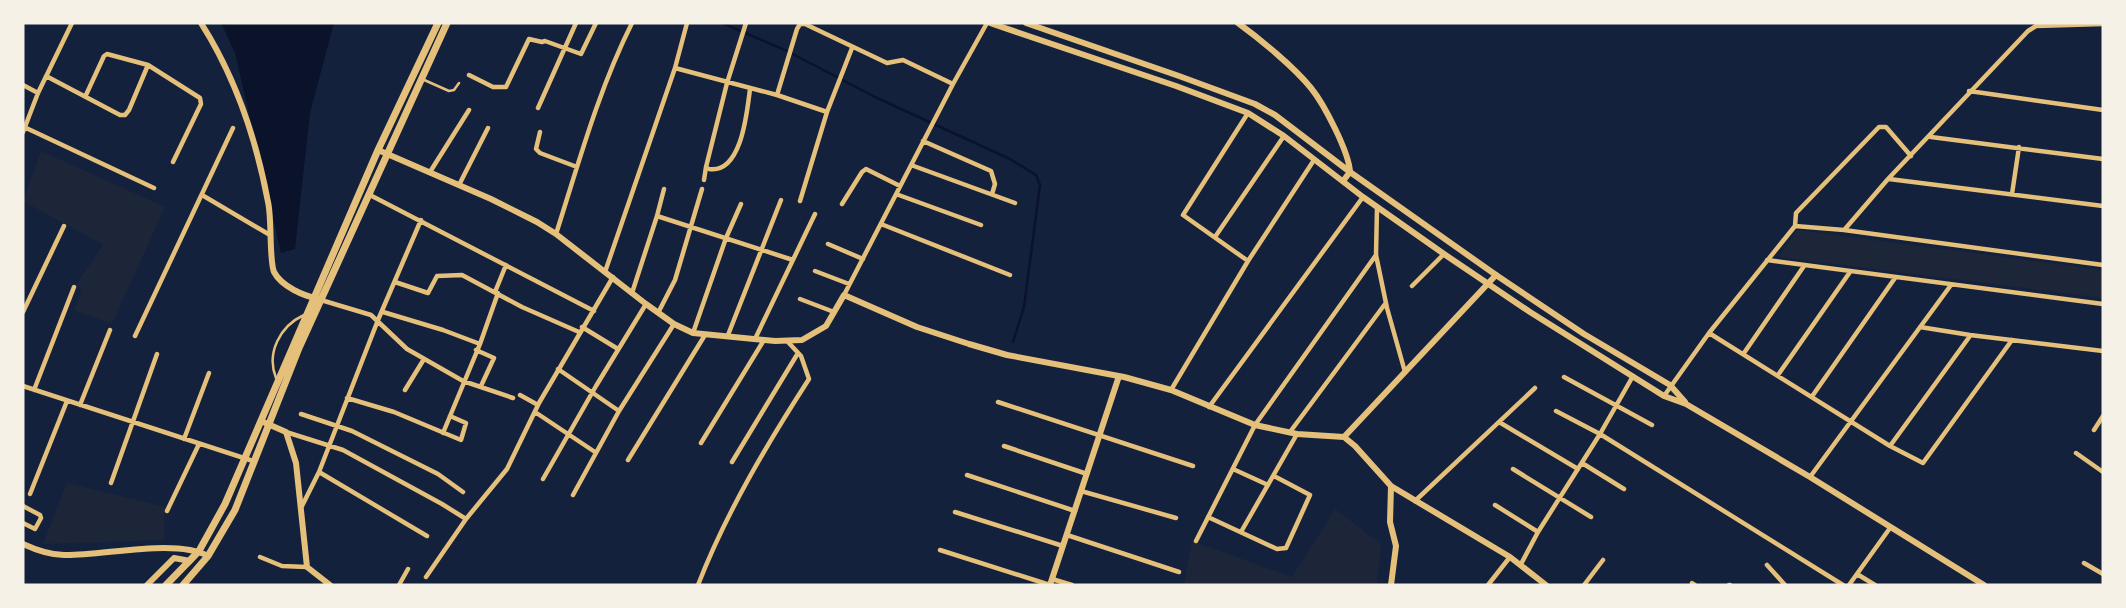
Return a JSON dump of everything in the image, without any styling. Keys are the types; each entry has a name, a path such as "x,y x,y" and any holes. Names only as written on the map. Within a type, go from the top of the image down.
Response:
{"main road":[{"path":"166,585 199,551 225,504 244,458 264,422 378,150 438,23"},
{"path":"183,585 208,556 234,510 253,461 277,382 306,313 317,299 447,23"}],"street":[{"path":"72,23 26,115 24,130 154,188"},
{"path":"201,23 241,97 269,204 274,271 287,285 317,299 371,315 407,349 463,381 513,398"},
{"path":"538,108 576,23"},
{"path":"469,75 493,87 506,87 529,39 545,41 579,54 583,53 596,23"},
{"path":"556,234 590,121 612,62 632,23"},
{"path":"605,272 675,68 687,23"},
{"path":"704,180 727,83 746,23"},
{"path":"378,150 516,211 556,234 658,313 692,333 788,342 802,340 819,331 835,312 953,84 988,23 1248,113 1284,136 1377,207 1563,334 1664,396 1686,404 1810,477 1984,585"},
{"path":"1026,23 1255,104 1292,127 1350,172 1496,275 1584,334 1670,385 1686,404"},
{"path":"1238,23 1311,88 1340,138 1350,172"},
{"path":"777,95 800,24 887,63 903,60 953,84"},
{"path":"1844,230 1969,91 2032,28 2103,24"},
{"path":"800,201 827,112 852,48"},
{"path":"86,95 107,54 148,65 202,101 173,162"},
{"path":"46,76 120,115 125,114 148,65"},
{"path":"675,68 777,95 827,112"},
{"path":"23,85 38,93"},
{"path":"706,167 715,170 730,162 743,135 750,89"},
{"path":"1969,91 2103,110"},
{"path":"430,172 469,110"},
{"path":"1248,113 1183,215 1248,261"},
{"path":"1664,396 1709,333 1796,226 1796,213 1879,127 1886,127 1911,156"},
{"path":"135,335 233,128"},
{"path":"459,185 488,128"},
{"path":"540,132 536,149 540,153 577,167"},
{"path":"1214,237 1284,136"},
{"path":"1930,136 2103,159"},
{"path":"923,141 991,171 995,184 992,194"},
{"path":"2012,194 2019,147"},
{"path":"1171,390 1248,261 1314,160"},
{"path":"911,165 1015,203"},
{"path":"842,204 866,169 900,186"},
{"path":"1343,181 1350,172"},
{"path":"1888,179 2103,206"},
{"path":"632,293 664,189"},
{"path":"658,313 675,280 702,189"},
{"path":"368,194 594,311"},
{"path":"896,194 981,225"},
{"path":"202,195 271,235"},
{"path":"1208,407 1363,197"},
{"path":"728,335 781,200"},
{"path":"692,333 741,204"},
{"path":"1377,207 1376,255 1405,372"},
{"path":"755,339 815,214"},
{"path":"657,216 793,260"},
{"path":"302,507 319,472 378,320 421,220"},
{"path":"881,224 1010,275"},
{"path":"23,312 64,226"},
{"path":"1796,226 2103,265"},
{"path":"828,244 863,259"},
{"path":"1412,286 1444,254"},
{"path":"1196,541 1255,425 1376,255"},
{"path":"1767,260 2103,304"},
{"path":"443,433 478,347 506,265"},
{"path":"1744,354 1804,266"},
{"path":"815,271 849,284"},
{"path":"1778,375 1850,271"},
{"path":"395,282 428,293 437,276 462,275 618,349"},
{"path":"1344,437 1496,275"},
{"path":"426,577 466,519 507,469 538,405 612,277"},
{"path":"1812,396 1895,278"},
{"path":"1810,477 1951,285"},
{"path":"34,390 74,286"},
{"path":"844,295 917,327 969,345 1007,355 1119,376 1171,390 1255,425 1293,433 1344,437 1391,486 1521,564 1546,585"},
{"path":"800,299 835,312"},
{"path":"543,480 592,392 646,304"},
{"path":"1241,532 1274,476 1293,433 1386,304"},
{"path":"383,312 443,330 494,358 481,386"},
{"path":"573,495 619,411 674,324"},
{"path":"1920,327 2103,351"},
{"path":"80,405 110,330"},
{"path":"1709,333 1920,463 1926,461 2012,340"},
{"path":"628,460 706,334"},
{"path":"1891,446 1970,335"},
{"path":"701,443 764,340"},
{"path":"698,585 772,438 809,379 798,353 788,342"},
{"path":"733,462 798,353"},
{"path":"111,483 157,354"},
{"path":"405,390 424,359"},
{"path":"558,369 619,411"},
{"path":"184,439 209,373"},
{"path":"1051,583 1119,376"},
{"path":"1521,564 1633,376"},
{"path":"1564,377 1652,425"},
{"path":"23,386 253,461"},
{"path":"1414,502 1535,388"},
{"path":"520,395 538,405"},
{"path":"347,398 394,412 461,440 466,423 450,416"},
{"path":"30,495 67,401"},
{"path":"998,402 1193,466"},
{"path":"1556,411 1600,434 1846,585 1890,528"},
{"path":"535,412 595,452"},
{"path":"301,414 336,425 438,474 463,492"},
{"path":"2094,430 2103,416"},
{"path":"264,422 286,432 329,444 442,503 466,519"},
{"path":"1499,422 1578,469"},
{"path":"286,432 296,463 307,567"},
{"path":"167,511 199,444"},
{"path":"1004,446 1087,474"},
{"path":"2076,453 2103,472"},
{"path":"1582,463 1624,489"},
{"path":"1233,469 1268,485"},
{"path":"1513,469 1591,517"},
{"path":"319,472 427,536"},
{"path":"967,475 1075,511"},
{"path":"1208,517 1277,548 1286,548 1310,495 1274,476"},
{"path":"1391,486 1390,514 1396,546 1391,585"},
{"path":"1081,491 1176,518"},
{"path":"1495,505 1538,532"},
{"path":"23,506 41,516 35,528 23,523"},
{"path":"955,512 1063,546"},
{"path":"1067,535 1179,572"},
{"path":"23,544 45,552 65,555 175,549 199,551 208,556"},
{"path":"940,550 1051,583 1072,585"},
{"path":"260,557 282,565 307,567 329,585"},
{"path":"1488,585 1510,557"},
{"path":"148,585 174,558 190,561"},
{"path":"1584,585 1603,560"},
{"path":"2084,563 2103,574"},
{"path":"1767,565 1785,585"},
{"path":"398,585 408,569"},
{"path":"1857,574 1872,584"}],"lane":[{"path":"422,79 449,91 454,90 458,83"},
{"path":"277,382 271,360 277,341 285,328 306,313"}],"shaded area":[{"path":"221,23 334,23 310,113 295,249 281,253 235,53"},
{"path":"41,151 165,207 112,324 74,310 82,290 76,285 103,245 23,201"},
{"path":"1797,230 2103,270 2103,298 1779,257"},
{"path":"67,483 165,507 164,540 43,544"},
{"path":"1335,509 1381,544 1377,585 1184,585 1192,541 1292,577"}],"waterway":[{"path":"722,23 787,51 875,97 1010,159 1036,175 1040,185 1024,307 1013,342"}]}
